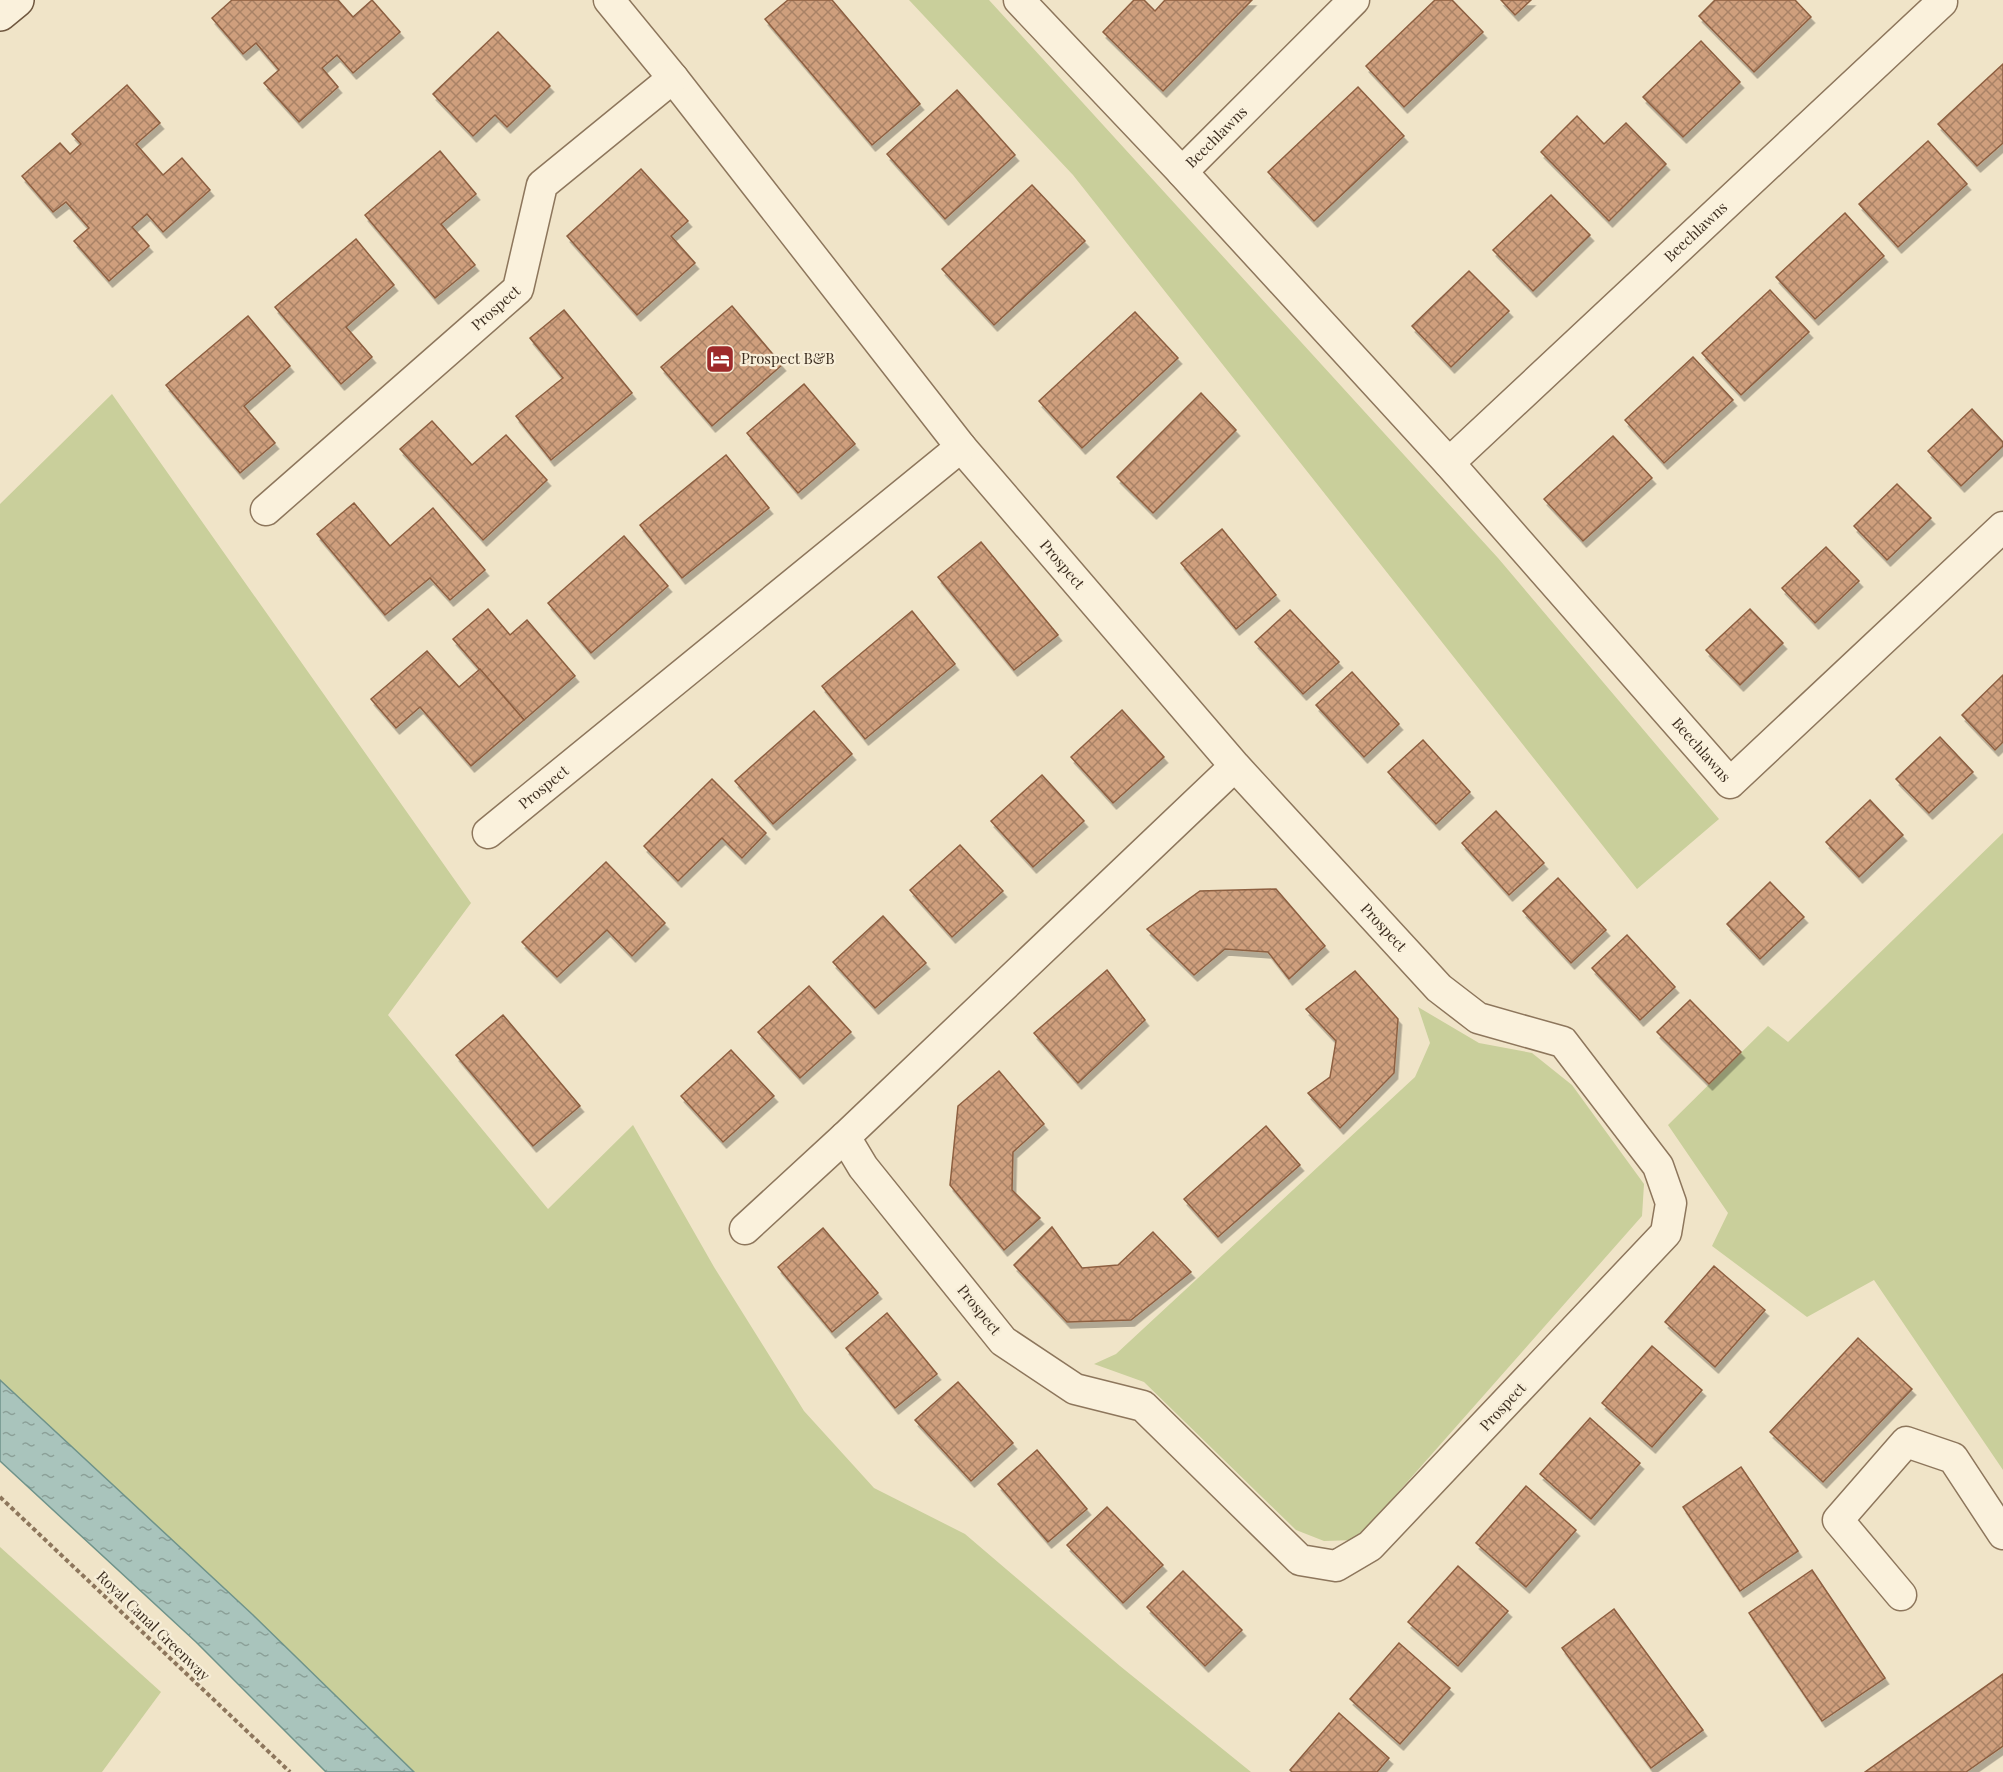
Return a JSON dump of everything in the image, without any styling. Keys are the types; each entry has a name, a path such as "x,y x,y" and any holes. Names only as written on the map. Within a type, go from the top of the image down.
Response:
{"main road":[{"path":"0,14 16,0"}],"street":[{"name":"Prospect","path":"609,0 673,78 961,447 1234,766 1439,988 1478,1018 1563,1042 1658,1166 1671,1203 1666,1233 1371,1546 1336,1566 1300,1560 1143,1406 1075,1389 1003,1341 863,1167 845,1137"},
{"name":"Beechlawns","path":"1019,0 1182,172 1449,464 1730,783 2003,527"},
{"name":"Beechlawns","path":"1182,172 1354,0"},
{"name":"Beechlawns","path":"1449,464 1942,2"},
{"name":"Prospect","path":"266,510 518,289 542,185 673,78"},
{"name":"Prospect","path":"488,833 961,447"},
{"path":"745,1229 845,1137 1234,766"},
{"path":"1901,1595 1838,1520 1906,1442 1953,1458 2003,1534"}],"path":[{"name":"Royal Canal Greenway","path":"0,1497 290,1772"}],"green space":[{"path":"909,0 989,0 1498,558 1719,819 1637,889 1073,175"},
{"path":"112,394 471,903 388,1015 548,1209 633,1125 714,1267 804,1411 874,1488 965,1534 1120,1666 1251,1772 414,1772 253,1615 0,1382 0,504"},
{"path":"2003,833 2003,1470 1874,1280 1807,1317 1712,1246 1728,1213 1668,1125 1768,1026 1788,1042"},
{"path":"1418,1007 1479,1043 1532,1053 1572,1085 1644,1184 1642,1216 1356,1540 1324,1541 1296,1530 1144,1382 1094,1364 1116,1354 1415,1077 1430,1043"},
{"path":"0,1547 161,1692 102,1772 0,1772"}],"water":[{"path":"0,1380 253,1615 414,1772 326,1772 196,1642 0,1461"}],"building":[{"path":"232,0 338,0 353,17 372,0 400,32 353,73 337,55 322,68 338,87 299,122 264,83 279,70 256,43 243,54 212,18"},
{"path":"788,0 832,0 920,104 872,145 765,19"},
{"path":"1134,0 1144,0 1155,11 1165,0 1252,0 1163,91 1103,32"},
{"path":"1435,0 1452,0 1483,32 1404,107 1366,66"},
{"path":"1501,0 1531,0 1515,15"},
{"path":"1715,0 1795,0 1811,17 1754,72 1699,16"},
{"path":"498,32 550,86 507,127 495,115 473,136 433,94"},
{"path":"1701,41 1740,82 1683,137 1643,97"},
{"path":"2003,64 2003,143 1977,166 1938,124"},
{"path":"127,85 160,123 136,144 163,175 182,158 210,190 163,232 147,214 132,227 149,246 109,281 74,241 89,228 66,202 53,212 22,176 60,143 70,154 81,144 72,134"},
{"path":"1358,87 1404,136 1314,221 1268,172"},
{"path":"957,90 1015,155 945,219 887,154"},
{"path":"1577,116 1604,144 1626,123 1666,164 1609,221 1541,152"},
{"path":"1928,141 1967,184 1898,247 1859,204"},
{"path":"440,151 476,194 441,224 475,265 435,298 365,215"},
{"path":"641,169 688,221 671,236 695,263 637,315 567,236"},
{"path":"1032,185 1085,241 994,325 942,269"},
{"path":"1551,195 1590,235 1533,291 1493,250"},
{"path":"1845,213 1884,256 1815,319 1776,277"},
{"path":"356,239 394,285 346,327 372,357 341,384 275,307"},
{"path":"1469,271 1509,311 1451,367 1412,326"},
{"path":"1770,290 1809,332 1741,395 1702,353"},
{"path":"732,306 782,365 712,426 661,367"},
{"path":"564,310 632,393 551,460 516,416 563,378 530,338"},
{"path":"1135,312 1178,358 1082,448 1039,401"},
{"path":"248,316 290,366 244,406 275,443 240,473 166,385"},
{"path":"1693,357 1733,400 1664,463 1625,420"},
{"path":"804,384 855,444 798,493 747,433"},
{"path":"1201,393 1236,430 1153,513 1117,477"},
{"path":"1972,409 2003,442 2003,446 1961,486 1928,451"},
{"path":"432,421 472,465 506,435 547,480 483,540 400,449"},
{"path":"1613,436 1652,478 1583,541 1544,499"},
{"path":"726,455 769,508 682,578 640,525"},
{"path":"1897,484 1931,518 1887,560 1854,526"},
{"path":"354,503 390,546 433,508 485,570 450,600 430,578 385,615 317,534"},
{"path":"1222,529 1276,595 1236,629 1181,563"},
{"path":"624,536 668,586 591,653 548,603"},
{"path":"981,542 1058,635 1014,670 938,577"},
{"path":"1826,547 1859,581 1815,623 1782,588"},
{"path":"488,609 510,635 527,620 575,676 524,720 453,639"},
{"path":"1750,609 1783,643 1740,685 1706,650"},
{"path":"1290,610 1339,662 1303,694 1255,642"},
{"path":"912,611 955,664 865,739 822,686"},
{"path":"427,651 459,687 480,669 524,720 471,766 420,707 396,728 371,699"},
{"path":"1352,672 1399,724 1364,757 1316,705"},
{"path":"2003,675 2003,742 1995,750 1962,715"},
{"path":"1122,710 1164,757 1113,803 1071,757"},
{"path":"814,711 852,754 773,824 735,781"},
{"path":"1940,737 1973,772 1929,813 1896,779"},
{"path":"1423,740 1470,792 1436,824 1388,772"},
{"path":"1042,775 1084,821 1033,867 991,821"},
{"path":"712,779 766,833 742,858 722,838 678,881 644,846"},
{"path":"1870,800 1903,835 1859,877 1826,842"},
{"path":"1496,811 1544,863 1509,895 1462,843"},
{"path":"960,845 1003,891 952,937 910,890"},
{"path":"606,862 665,923 632,956 607,930 557,977 522,942"},
{"path":"1558,878 1606,930 1571,963 1523,911"},
{"path":"1770,882 1804,917 1760,959 1727,924"},
{"path":"1276,889 1325,946 1289,979 1268,952 1225,949 1194,975 1147,929 1200,891"},
{"path":"883,916 926,963 875,1008 833,962"},
{"path":"1627,935 1675,987 1640,1020 1592,968"},
{"path":"1107,970 1145,1020 1078,1083 1034,1033"},
{"path":"1355,971 1398,1019 1394,1073 1340,1128 1308,1093 1330,1077 1336,1041 1306,1009"},
{"path":"809,986 851,1032 800,1078 758,1032"},
{"path":"1690,1000 1741,1052 1709,1084 1657,1032"},
{"path":"503,1015 580,1106 533,1146 456,1055"},
{"path":"731,1050 774,1096 723,1142 681,1096"},
{"path":"999,1071 1044,1124 1013,1152 1012,1190 1040,1218 1004,1250 950,1185 958,1106"},
{"path":"1266,1126 1300,1165 1218,1237 1184,1199"},
{"path":"1052,1227 1082,1268 1118,1265 1153,1232 1191,1272 1131,1320 1067,1322 1014,1265"},
{"path":"823,1228 878,1293 832,1332 778,1267"},
{"path":"1714,1266 1765,1310 1715,1367 1665,1322"},
{"path":"887,1313 937,1374 895,1408 846,1348"},
{"path":"1858,1338 1912,1389 1823,1482 1770,1432"},
{"path":"1652,1346 1702,1390 1652,1447 1602,1403"},
{"path":"958,1382 1013,1443 971,1481 915,1420"},
{"path":"1590,1418 1640,1463 1591,1519 1540,1474"},
{"path":"1037,1450 1087,1509 1048,1542 998,1484"},
{"path":"1741,1467 1798,1551 1740,1591 1683,1507"},
{"path":"1526,1486 1576,1530 1526,1587 1476,1543"},
{"path":"1107,1507 1163,1565 1123,1603 1067,1545"},
{"path":"1458,1566 1508,1611 1458,1666 1408,1622"},
{"path":"1812,1570 1885,1678 1822,1721 1749,1613"},
{"path":"1183,1571 1242,1630 1205,1666 1147,1607"},
{"path":"1614,1609 1703,1730 1651,1768 1562,1648"},
{"path":"1399,1643 1450,1688 1400,1744 1350,1699"},
{"path":"2003,1674 2003,1746 1966,1772 1865,1772"},
{"path":"1339,1713 1389,1758 1377,1772 1292,1772 1290,1770"}],"place":[{"name":"Prospect B&B","path":"720,359"}]}
